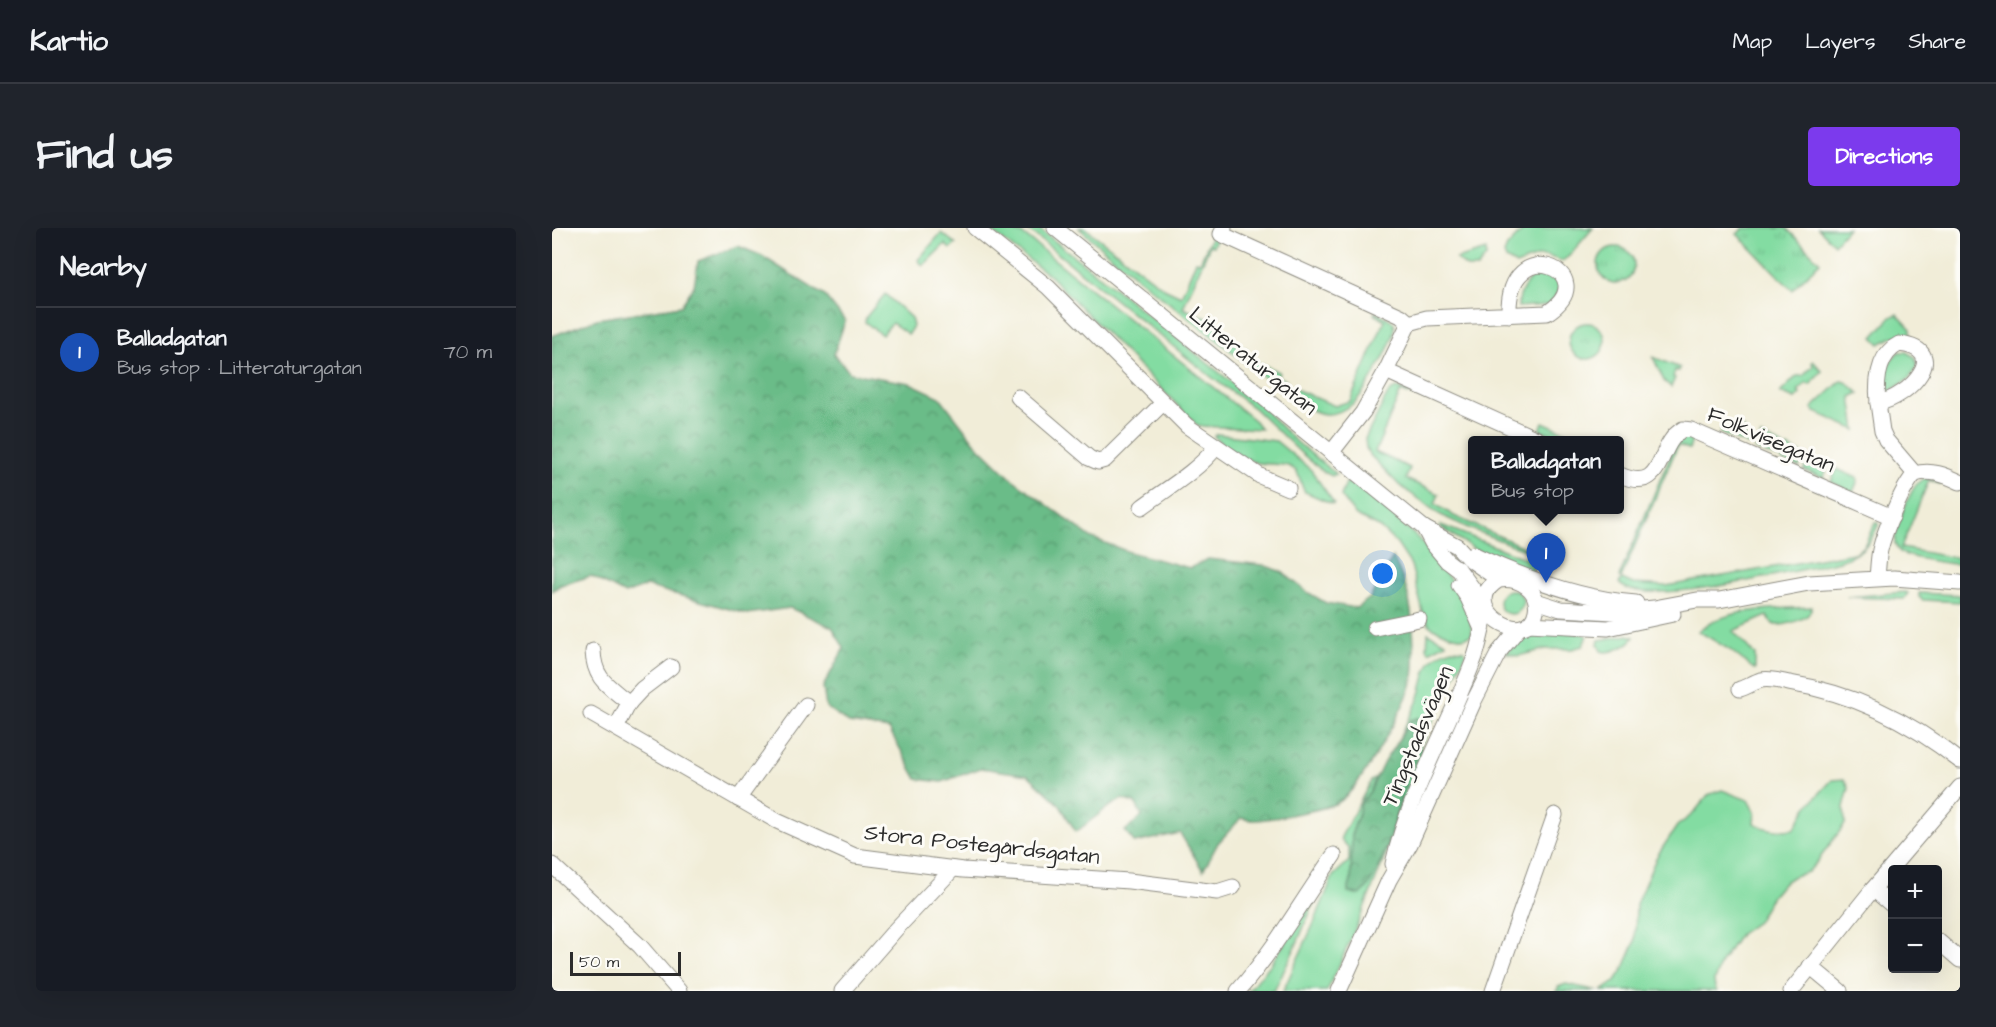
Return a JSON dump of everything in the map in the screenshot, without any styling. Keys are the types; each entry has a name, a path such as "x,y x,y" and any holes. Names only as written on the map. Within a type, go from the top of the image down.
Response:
{"street":[{"path":"975,228 1048,287 1187,426 1260,476 1288,488"},
{"name":"Litteraturgatan","path":"1055,228 1424,528 1457,546 1468,558 1499,580 1507,579 1527,586 1535,595 1536,601 1561,609 1613,612 1698,600 1719,600 1809,583 1877,578 1960,583"},
{"path":"1224,228 1221,234 1401,316 1409,323"},
{"path":"1331,453 1363,412 1409,323 1427,318 1509,315"},
{"path":"1386,371 1528,436"},
{"path":"1018,397 1089,458 1098,462 1105,460 1162,403"},
{"path":"1878,404 1882,431 1886,440 1915,474"},
{"name":"Folkvisegatan","path":"1624,476 1638,480 1646,478 1657,469 1672,437 1683,429 1691,430 1892,517"},
{"path":"1142,507 1198,465 1216,447"},
{"path":"1877,578 1880,552 1892,517 1907,484 1915,474 1926,471 1935,472 1960,482"},
{"name":"Litteraturgatan","path":"1424,528 1432,543 1447,561 1460,570 1494,618 1511,627 1608,628 1703,608 1719,600"},
{"path":"1457,546 1538,580 1594,596 1620,602 1645,604 1654,608"},
{"name":"Litteraturgatan","path":"1447,561 1449,570 1468,598 1481,627"},
{"path":"1486,605 1490,588 1499,580"},
{"path":"1523,626 1535,613 1536,601"},
{"name":"Tingstadsvägen","path":"1389,880 1398,841 1440,735 1474,660 1486,605"},
{"path":"1375,628 1419,619"},
{"name":"Tingstadsvägen","path":"1339,991 1389,880 1410,844 1494,661 1499,652 1523,626"},
{"path":"593,651 593,662 603,681 629,703"},
{"path":"616,728 629,703 642,689 670,667"},
{"path":"1740,689 1761,680 1769,680 1806,685 1850,698 1877,708 1912,727 1960,761"},
{"path":"738,799 806,705"},
{"name":"Stora Postegårdsgatan","path":"591,714 777,821 855,856 953,869 1129,881 1216,892 1233,887"},
{"path":"1791,991 1873,889 1960,787"},
{"path":"1492,991 1556,815"},
{"path":"1238,991 1260,966 1287,928 1334,855"},
{"path":"552,865 640,946 679,991"},
{"path":"842,991 953,869"},
{"path":"1873,889 1888,901"},
{"path":"1942,944 1960,960"},
{"path":"1810,966 1840,991"}],"green space":[{"path":"987,228 1006,228 1024,235 1255,421 1261,429 1198,426 1050,276"},
{"path":"1023,228 1038,228 1098,275 1261,406 1292,438 1336,474 1332,476 1324,472 1255,409"},
{"path":"1079,228 1085,228 1164,288 1181,296 1196,261 1200,262 1215,228 1221,228 1213,246 1210,245 1183,308 1217,323 1215,328 1224,332 1222,339 1247,349 1245,357 1279,372 1277,376 1287,381 1286,385 1335,406 1350,401 1385,320 1374,314 1375,312 1393,322 1392,340 1373,377 1354,403 1333,414 1316,412 1266,379 1136,277"},
{"path":"1525,228 1593,228 1562,261 1539,256 1516,265 1506,259 1504,254 1507,247"},
{"path":"1744,228 1786,228 1820,262 1792,290 1737,234"},
{"path":"1818,228 1848,228 1834,244"},
{"path":"941,233 956,244 950,249 945,244 923,266 918,260"},
{"path":"738,246 762,256 825,296 845,321 834,354 850,373 910,383 940,397 977,445 1011,478 1092,538 1129,552 1190,568 1208,559 1263,565 1282,572 1307,592 1326,603 1356,608 1370,598 1393,557 1406,587 1411,611 1414,646 1413,678 1403,706 1382,744 1348,794 1333,805 1311,811 1261,820 1241,818 1218,843 1203,871 1180,833 1135,843 1125,831 1142,816 1136,804 1122,799 1076,832 1059,804 1028,775 981,768 942,782 917,779 889,729 849,723 826,707 823,687 844,648 832,627 790,608 747,614 646,586 625,594 591,576 561,585 552,591 552,336 597,319 681,306 694,286 698,261"},
{"path":"1616,247 1628,253 1634,265 1628,277 1616,283 1604,277 1598,265 1604,253"},
{"path":"1486,250 1486,257 1477,268 1468,268 1456,259"},
{"path":"1540,272 1547,272 1559,283 1560,291 1549,305 1518,307 1524,286"},
{"path":"885,294 911,318 913,326 908,334 892,323 882,335 865,322 866,317"},
{"path":"1897,314 1911,329 1910,335 1892,337 1880,344 1873,337 1891,317"},
{"path":"1587,323 1600,328 1605,341 1600,354 1587,359 1574,354 1569,341 1574,328"},
{"path":"1899,352 1906,352 1915,357 1917,366 1909,379 1889,392 1883,391 1886,369"},
{"path":"1653,357 1680,368 1679,371 1675,370 1673,377 1675,378 1671,387 1664,381"},
{"path":"1813,361 1822,371 1810,385 1806,383 1798,391 1800,394 1795,399 1780,393 1797,376 1803,376 1813,366"},
{"path":"1841,381 1846,382 1859,393 1851,397 1856,430 1815,412 1812,408"},
{"path":"1396,388 1407,391 1413,396 1401,391 1375,452 1410,468 1406,479 1439,494 1435,504 1454,516 1526,548 1530,537 1551,546 1545,558 1439,514 1398,484 1371,456 1366,448 1365,439 1385,399 1390,391"},
{"path":"1543,422 1575,436 1556,436 1540,430"},
{"path":"1738,426 1745,429 1743,434 1750,441 1748,445 1720,433 1722,428 1735,433"},
{"path":"1217,434 1276,441 1311,470 1334,503 1305,492 1297,472 1291,467 1249,460 1222,444 1214,436"},
{"path":"1761,436 1783,446 1778,458 1755,449"},
{"path":"1685,437 1693,438 1689,449 1678,445 1621,578 1619,577 1675,444"},
{"path":"1787,447 1804,455 1799,467 1781,460"},
{"path":"1809,457 1821,462 1819,466 1826,472 1823,478 1804,470"},
{"path":"1837,469 1857,478 1853,492 1831,482"},
{"path":"1926,478 1941,482 1940,484 1929,480 1901,548 1960,559 1960,565 1911,557 1900,552 1895,544 1899,522 1907,503 1915,487"},
{"path":"1348,482 1376,501 1420,540 1459,591 1470,614 1472,635 1463,638 1431,627 1424,616 1411,565 1397,544 1379,527 1356,516 1341,496"},
{"path":"1875,522 1878,522 1878,526 1867,544 1859,552 1840,561 1760,579 1689,590 1657,592 1633,590 1619,583 1622,579 1633,584 1666,586 1854,553 1864,546"},
{"path":"1441,525 1534,562 1532,574 1476,550 1440,527"},
{"path":"1511,590 1519,594 1523,602 1519,610 1511,614 1503,610 1499,602 1503,594"},
{"path":"1908,593 1904,599 1847,597"},
{"path":"1919,593 1960,595 1960,602 1923,600 1919,597"},
{"path":"1812,607 1807,616 1800,620 1776,625 1767,616 1733,631 1755,655 1755,670 1730,650 1698,631 1723,617 1737,613"},
{"path":"1563,631 1587,635 1583,646 1572,649 1546,649 1518,656 1506,653 1532,636"},
{"path":"1428,633 1446,642 1446,643 1429,652"},
{"path":"1628,635 1634,637 1624,646 1609,652 1601,651 1599,640"},
{"path":"1453,649 1464,650 1466,654 1421,745 1415,738 1418,718 1399,739 1418,700 1427,668 1436,657"},
{"path":"1418,718 1415,738 1421,745 1420,749 1407,779 1376,873 1360,895 1348,892 1351,881 1352,833 1360,805 1411,720"},
{"path":"1421,749 1426,751 1367,902 1327,991 1283,991 1333,876 1349,861 1349,848 1341,837 1371,781 1376,778 1360,805 1352,833 1351,881 1348,891 1360,895 1377,868 1396,820 1408,777"},
{"path":"1844,779 1849,788 1844,807 1845,824 1808,872 1794,876 1783,883 1772,896 1757,922 1740,934 1721,962 1714,981 1717,991 1602,991 1615,982 1635,942 1636,904 1657,856 1677,826 1693,814 1708,795 1722,790 1748,800 1755,813 1754,823 1769,829 1789,830 1794,829 1807,807 1832,780"},
{"path":"1318,893 1274,991 1248,991 1270,965"},
{"path":"1566,984 1599,991 1557,991 1558,987"}],"place":[{"name":"Balladgatan","path":"1546,583"}]}
